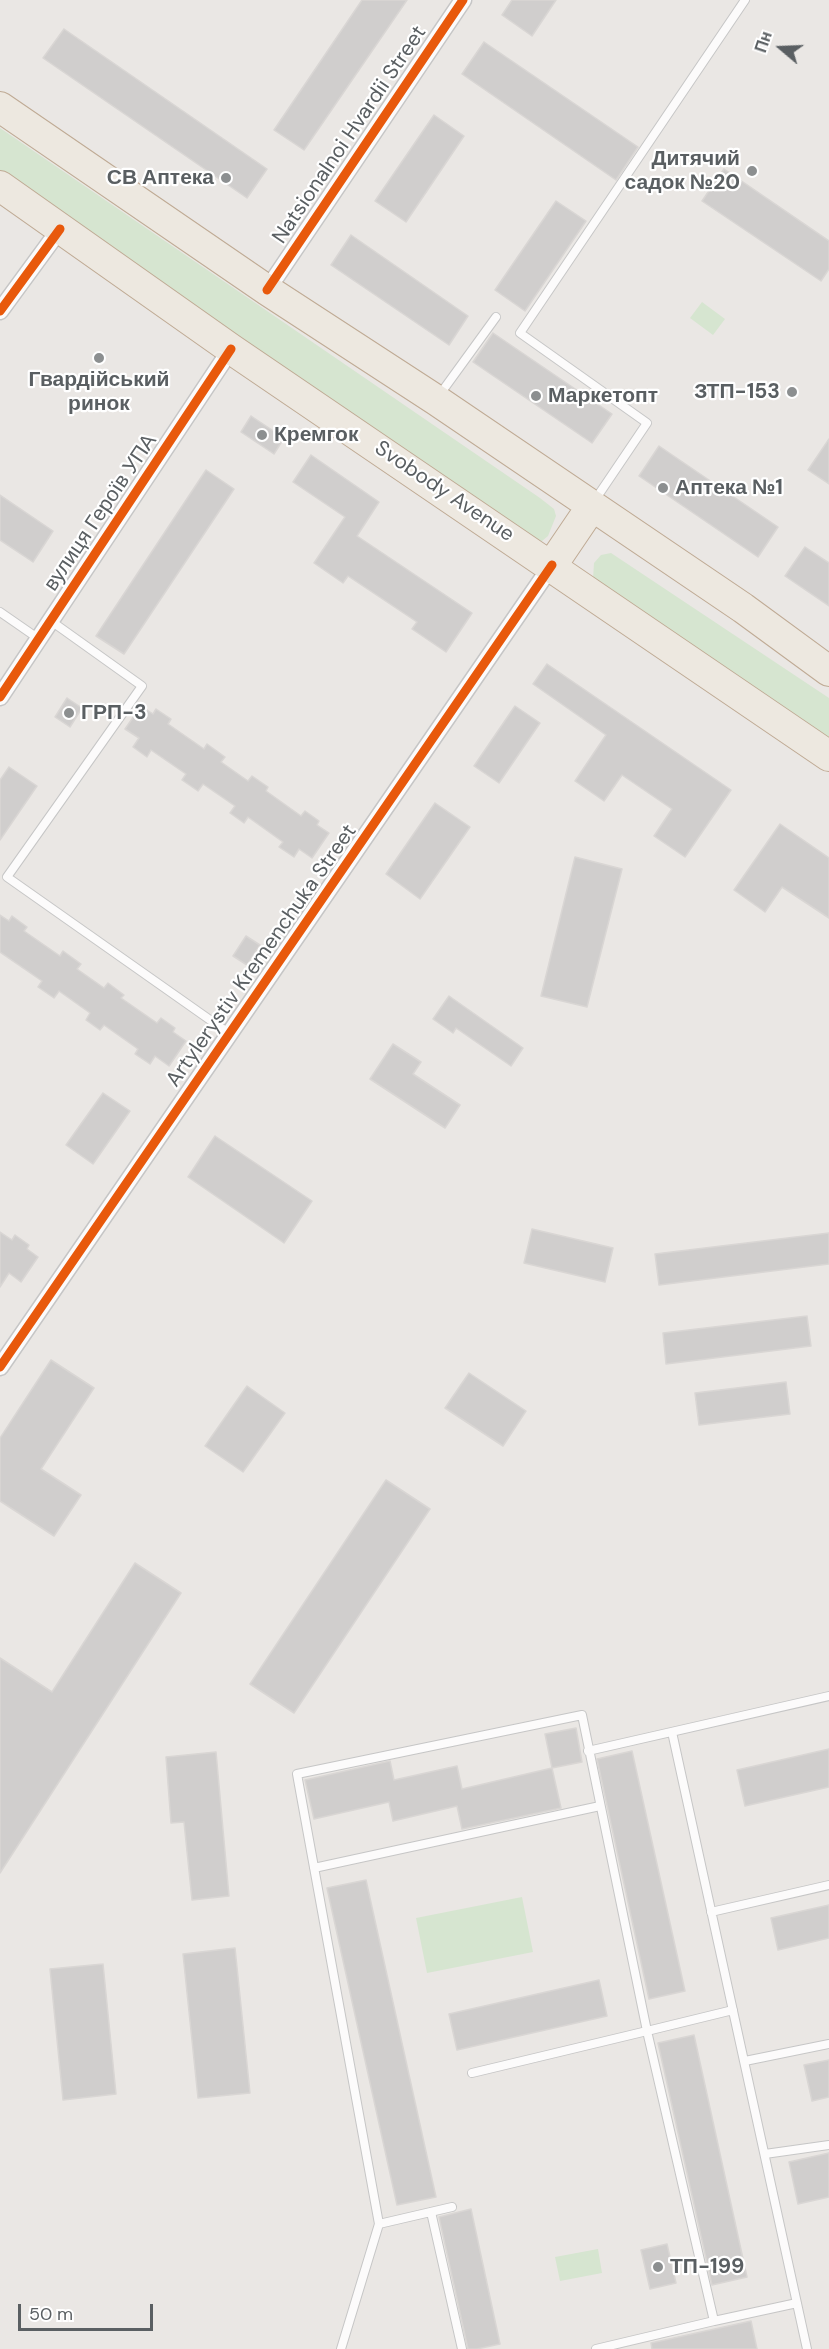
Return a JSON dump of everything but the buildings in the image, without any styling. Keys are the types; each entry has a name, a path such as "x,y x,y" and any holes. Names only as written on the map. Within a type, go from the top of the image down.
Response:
{"highway":[{"path":"0,107 267,290 436,400 743,608 829,671"},
{"name":"Svobody Avenue","path":"0,186 231,349 552,565 829,756"},
{"path":"552,565 592,506"}],"street":[{"name":"Natsionalnoi Hvardii Street","path":"267,290 463,0"},
{"path":"0,311 60,229"},
{"name":"вулиця Героїв УПА","path":"0,697 231,349"},
{"name":"Artylerystiv Kremenchuka Street","path":"0,1367 552,565"}],"lane":[{"path":"592,506 647,423 520,333 745,0"},
{"path":"436,400 496,317"},
{"path":"0,612 39,639"},
{"path":"51,621 142,686 7,877 230,1034"},
{"path":"588,1751 829,1696"},
{"path":"341,2349 379,2224 297,1774 582,1715 647,2031 714,2321"},
{"path":"672,1732 807,2349"},
{"path":"314,1868 600,1806"},
{"path":"711,1912 829,1885"},
{"path":"472,2073 733,2010"},
{"path":"745,2061 829,2044"},
{"path":"765,2154 829,2145"},
{"path":"379,2224 452,2207"},
{"path":"431,2212 462,2349"},
{"path":"596,2349 797,2302"}],"green space":[{"path":"0,128 540,498 554,509 556,516 548,536 542,541 535,540 0,172"},
{"path":"702,302 725,319 713,335 690,318"},
{"path":"611,553 829,698 829,742 593,579 594,563 601,555"},
{"path":"522,1897 533,1952 427,1973 416,1918"},
{"path":"598,2249 602,2273 560,2281 555,2257"}],"cycle path":[{"path":"267,290 463,0"},
{"path":"0,311 60,229"},
{"path":"0,697 231,349"},
{"path":"0,1367 552,565"}],"place":[{"name":"Дитячий садок №20","path":"752,171"},
{"name":"СВ Аптека","path":"226,178"},
{"name":"Гвардійський ринок","path":"99,358"},
{"name":"ЗТП-153","path":"792,392"},
{"name":"Маркетопт","path":"536,396"},
{"name":"Кремгок","path":"262,435"},
{"name":"Аптека №1","path":"663,488"},
{"name":"ГРП-3","path":"69,713"},
{"name":"ТП-199","path":"658,2267"}]}
